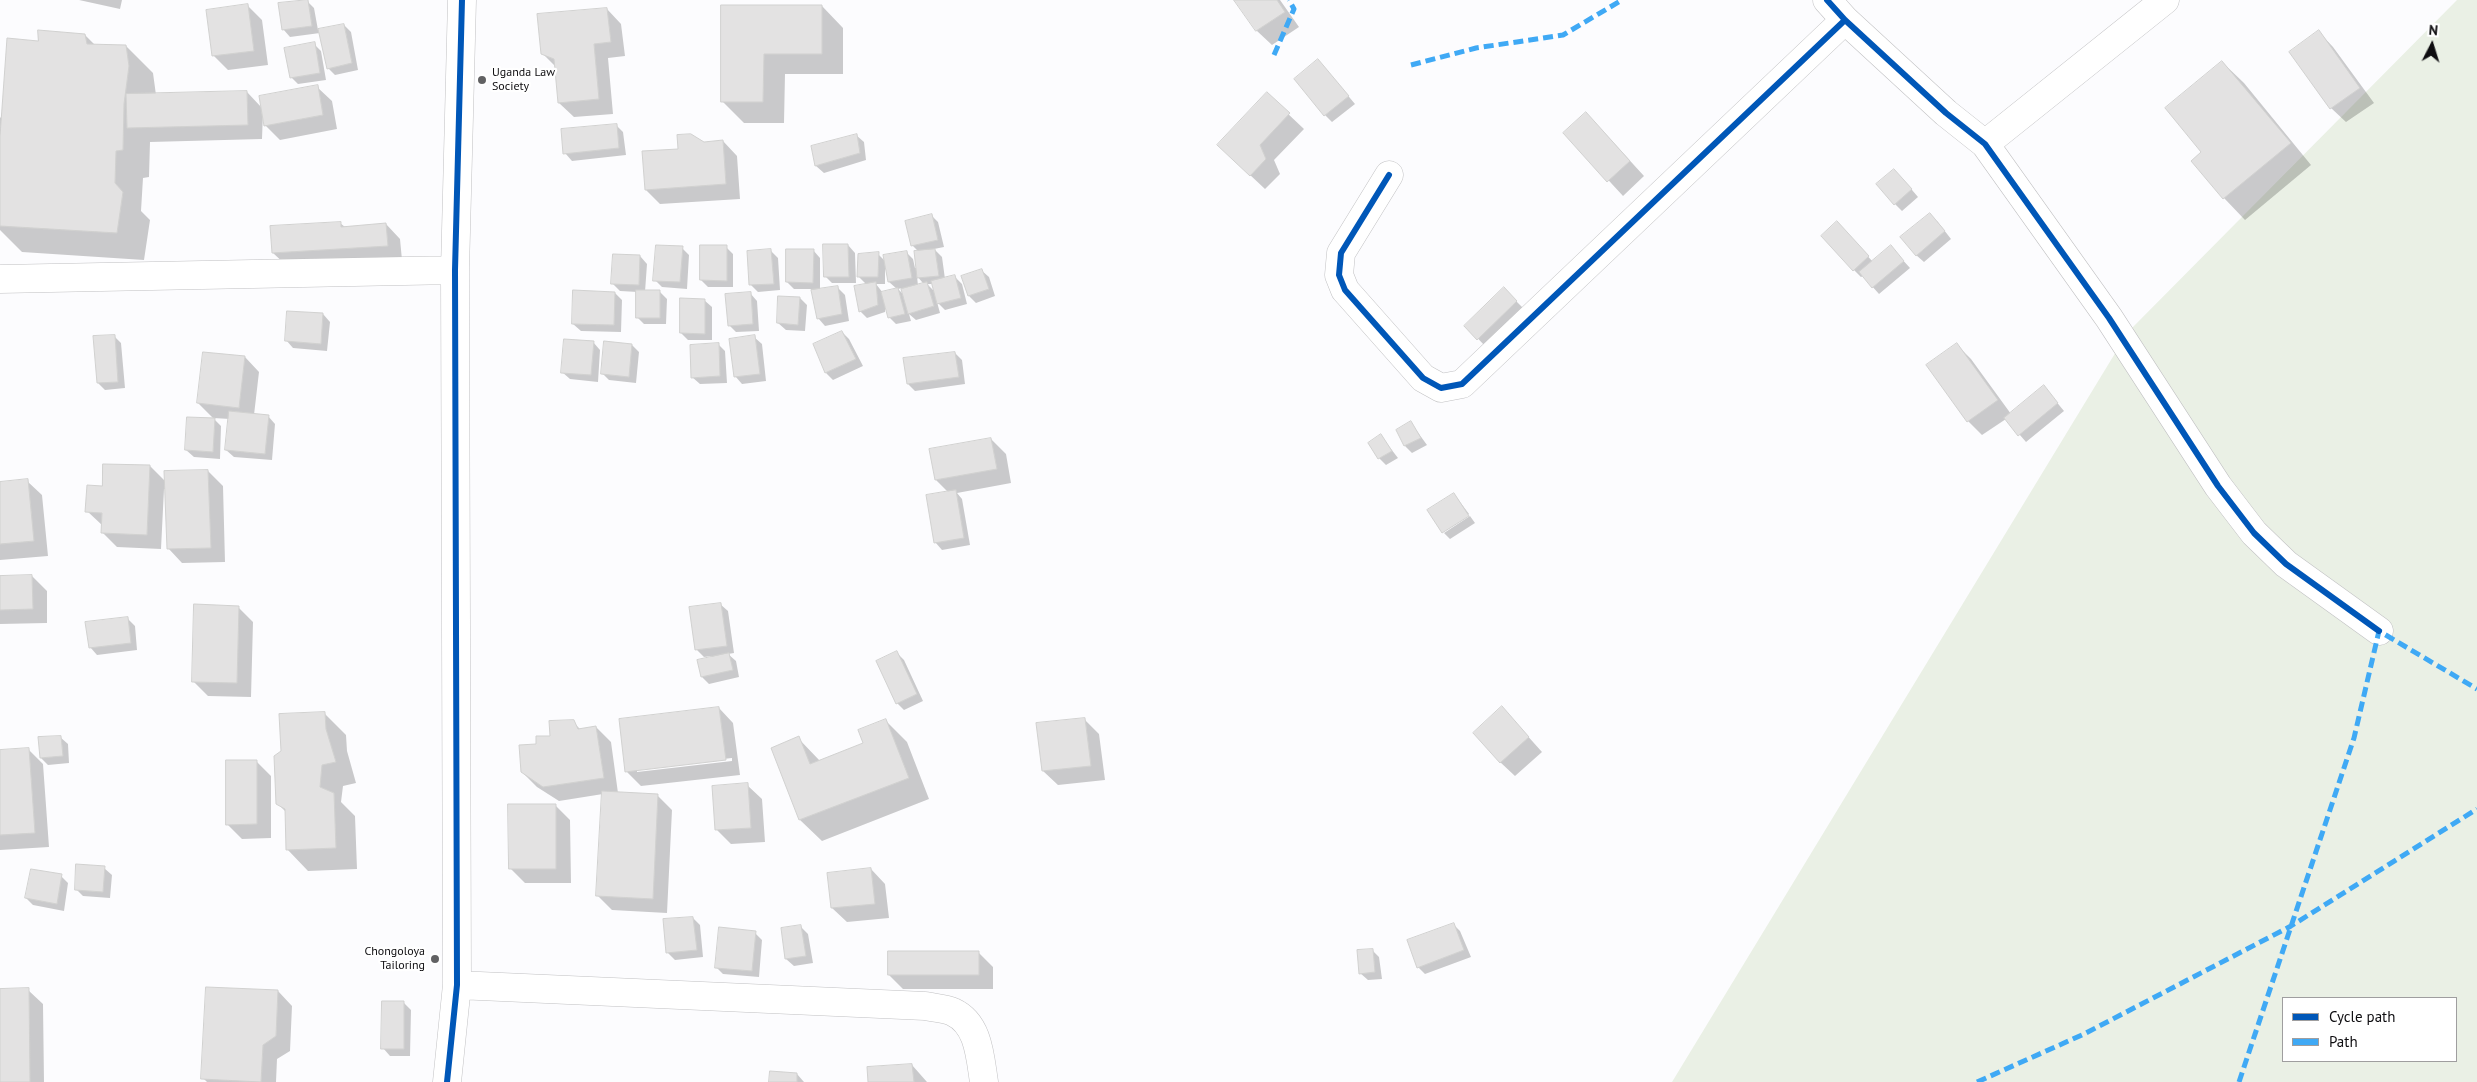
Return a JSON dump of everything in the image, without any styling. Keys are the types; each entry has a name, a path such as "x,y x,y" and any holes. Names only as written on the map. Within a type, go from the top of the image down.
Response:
{"street":[{"path":"447,1082 457,985 454,270 462,0"},
{"path":"1827,0 1845,20 1946,113 1985,144 2109,318 2218,486 2254,533 2286,564 2379,631"},
{"path":"1985,144 2165,0"},
{"path":"1389,175 1340,253 1339,275 1345,290 1423,378 1440,388 1462,384 1845,20"},
{"path":"0,279 454,270"},
{"path":"457,985 925,1006 953,1012 971,1027 979,1048 984,1082"}],"shaded area":[{"path":"2457,0 2477,0 2477,1082 1672,1082 2128,332"}],"building":[{"path":"308,0 312,26 282,30 278,3"},
{"path":"1234,0 1277,0 1285,12 1256,31"},
{"path":"248,4 254,51 212,56 206,10"},
{"path":"721,5 822,5 822,54 764,54 763,102 721,102"},
{"path":"607,8 611,42 594,44 599,99 558,103 554,59 541,54 537,14"},
{"path":"344,24 352,63 327,69 318,29"},
{"path":"38,30 85,34 87,44 126,45 129,66 124,104 123,150 116,151 115,183 123,192 117,233 0,226 0,136 7,38 38,41"},
{"path":"2319,30 2360,88 2330,109 2289,52"},
{"path":"315,42 320,73 290,78 284,48"},
{"path":"1318,59 1349,96 1324,116 1294,79"},
{"path":"2222,61 2291,143 2223,199 2191,161 2201,152 2165,108"},
{"path":"318,85 323,115 264,126 259,96"},
{"path":"247,91 248,125 127,128 126,94"},
{"path":"1267,92 1290,113 1260,145 1266,159 1250,176 1217,145"},
{"path":"1586,112 1630,161 1607,182 1563,133"},
{"path":"617,124 619,148 563,154 561,129"},
{"path":"691,134 704,142 723,140 726,184 645,190 642,151 678,149 677,135"},
{"path":"857,134 860,153 815,166 811,146"},
{"path":"1894,169 1912,189 1894,205 1876,184"},
{"path":"1930,213 1945,231 1916,256 1900,237"},
{"path":"932,214 938,240 911,246 905,221"},
{"path":"1837,221 1869,256 1853,271 1821,236"},
{"path":"341,222 341,227 386,223 388,246 272,253 270,226"},
{"path":"823,244 848,244 849,277 824,277"},
{"path":"656,245 683,246 680,282 653,281"},
{"path":"700,245 727,245 727,281 700,280"},
{"path":"1891,245 1904,261 1872,288 1859,272"},
{"path":"771,249 774,284 749,285 747,251"},
{"path":"786,249 814,249 813,283 786,282"},
{"path":"935,249 939,276 917,278 914,251"},
{"path":"907,251 912,278 888,282 883,255"},
{"path":"879,252 878,277 857,277 858,254"},
{"path":"613,254 640,255 639,285 611,284"},
{"path":"982,269 989,289 968,296 961,276"},
{"path":"955,275 961,298 937,304 931,281"},
{"path":"876,282 878,305 859,312 854,286"},
{"path":"927,282 934,306 908,314 901,289"},
{"path":"838,286 842,314 817,319 811,290"},
{"path":"1504,287 1517,301 1477,340 1464,326"},
{"path":"898,288 905,314 888,318 881,292"},
{"path":"573,290 615,292 614,325 572,324"},
{"path":"636,290 660,290 660,318 636,318"},
{"path":"751,292 753,324 728,326 725,294"},
{"path":"778,296 800,297 798,325 777,323"},
{"path":"680,298 705,299 705,334 680,333"},
{"path":"287,311 323,313 321,344 285,341"},
{"path":"842,331 856,359 825,373 813,344"},
{"path":"115,335 118,382 97,383 93,336"},
{"path":"755,335 760,374 734,377 729,339"},
{"path":"564,339 594,341 591,375 561,373"},
{"path":"604,341 632,344 629,377 601,374"},
{"path":"719,343 720,376 691,378 690,345"},
{"path":"1957,343 1998,400 1967,422 1926,365"},
{"path":"203,352 245,356 239,408 197,403"},
{"path":"955,352 959,377 907,384 903,358"},
{"path":"2044,385 2058,403 2018,436 2004,418"},
{"path":"229,411 269,415 265,454 225,450"},
{"path":"187,417 215,418 213,452 185,450"},
{"path":"1411,421 1421,438 1404,446 1396,430"},
{"path":"1381,434 1392,451 1378,459 1368,443"},
{"path":"991,438 997,469 935,480 929,449"},
{"path":"103,464 150,465 147,535 101,533 102,513 85,512 87,485 102,486"},
{"path":"208,470 211,548 167,549 164,471"},
{"path":"28,479 34,541 0,544 0,482"},
{"path":"956,490 964,538 934,543 926,495"},
{"path":"1454,493 1469,516 1442,533 1427,510"},
{"path":"32,575 33,609 0,610 0,576"},
{"path":"721,603 727,646 695,650 689,607"},
{"path":"194,604 239,606 237,683 192,682"},
{"path":"128,617 131,643 89,648 85,622"},
{"path":"897,651 917,694 896,704 876,661"},
{"path":"729,653 733,670 701,677 697,660"},
{"path":"1502,706 1529,737 1500,763 1473,733"},
{"path":"719,707 726,760 625,772 619,719"},
{"path":"325,712 326,729 336,762 322,765 320,787 334,793 336,848 286,850 285,809 276,804 274,756 281,751 279,714"},
{"path":"1085,718 1091,766 1042,771 1036,723"},
{"path":"886,719 909,778 799,820 771,748 799,736 810,764 863,743 858,730"},
{"path":"574,720 578,729 596,726 604,778 543,787 521,772 519,745 536,744 536,736 550,736 549,721"},
{"path":"61,736 63,756 40,758 38,737"},
{"path":"29,748 35,833 0,835 0,750"},
{"path":"226,760 257,760 257,824 226,825"},
{"path":"748,783 751,828 715,830 712,786"},
{"path":"602,791 658,794 653,899 596,896"},
{"path":"508,804 556,804 556,869 509,869"},
{"path":"76,864 105,866 103,892 75,890"},
{"path":"871,868 875,904 831,908 827,873"},
{"path":"31,869 62,874 57,904 25,898"},
{"path":"693,917 697,950 666,953 663,919"},
{"path":"1454,923 1464,950 1417,968 1407,940"},
{"path":"801,925 806,956 785,959 781,928"},
{"path":"719,927 756,931 752,971 715,968"},
{"path":"1373,949 1375,972 1359,974 1357,950"},
{"path":"888,951 979,951 979,975 888,975"},
{"path":"206,987 278,990 276,1036 263,1045 261,1082 201,1079"},
{"path":"29,988 30,1082 0,1082 0,989"},
{"path":"382,1001 404,1001 404,1049 381,1049"},
{"path":"912,1064 914,1082 868,1082 867,1067"},
{"path":"770,1071 797,1073 797,1082 769,1082"}],"marked path":[{"path":"1274,55 1294,9 1289,0"},
{"path":"1411,65 1476,48 1563,35 1622,0"},
{"path":"2239,1082 2354,738 2379,631 2477,689"},
{"path":"1977,1082 2084,1034 2291,926 2477,809"}],"cycle path":[{"path":"447,1082 457,985 455,270 462,0"},
{"path":"1827,0 1845,20 1946,113 1985,144 2109,318 2218,486 2254,533 2286,564 2379,631"},
{"path":"1389,175 1341,253 1339,275 1345,290 1423,378 1441,388 1462,384 1845,20"}],"place":[{"name":"Uganda Law Society","path":"482,80"},
{"name":"Chongoloya Tailoring","path":"435,959"}]}
